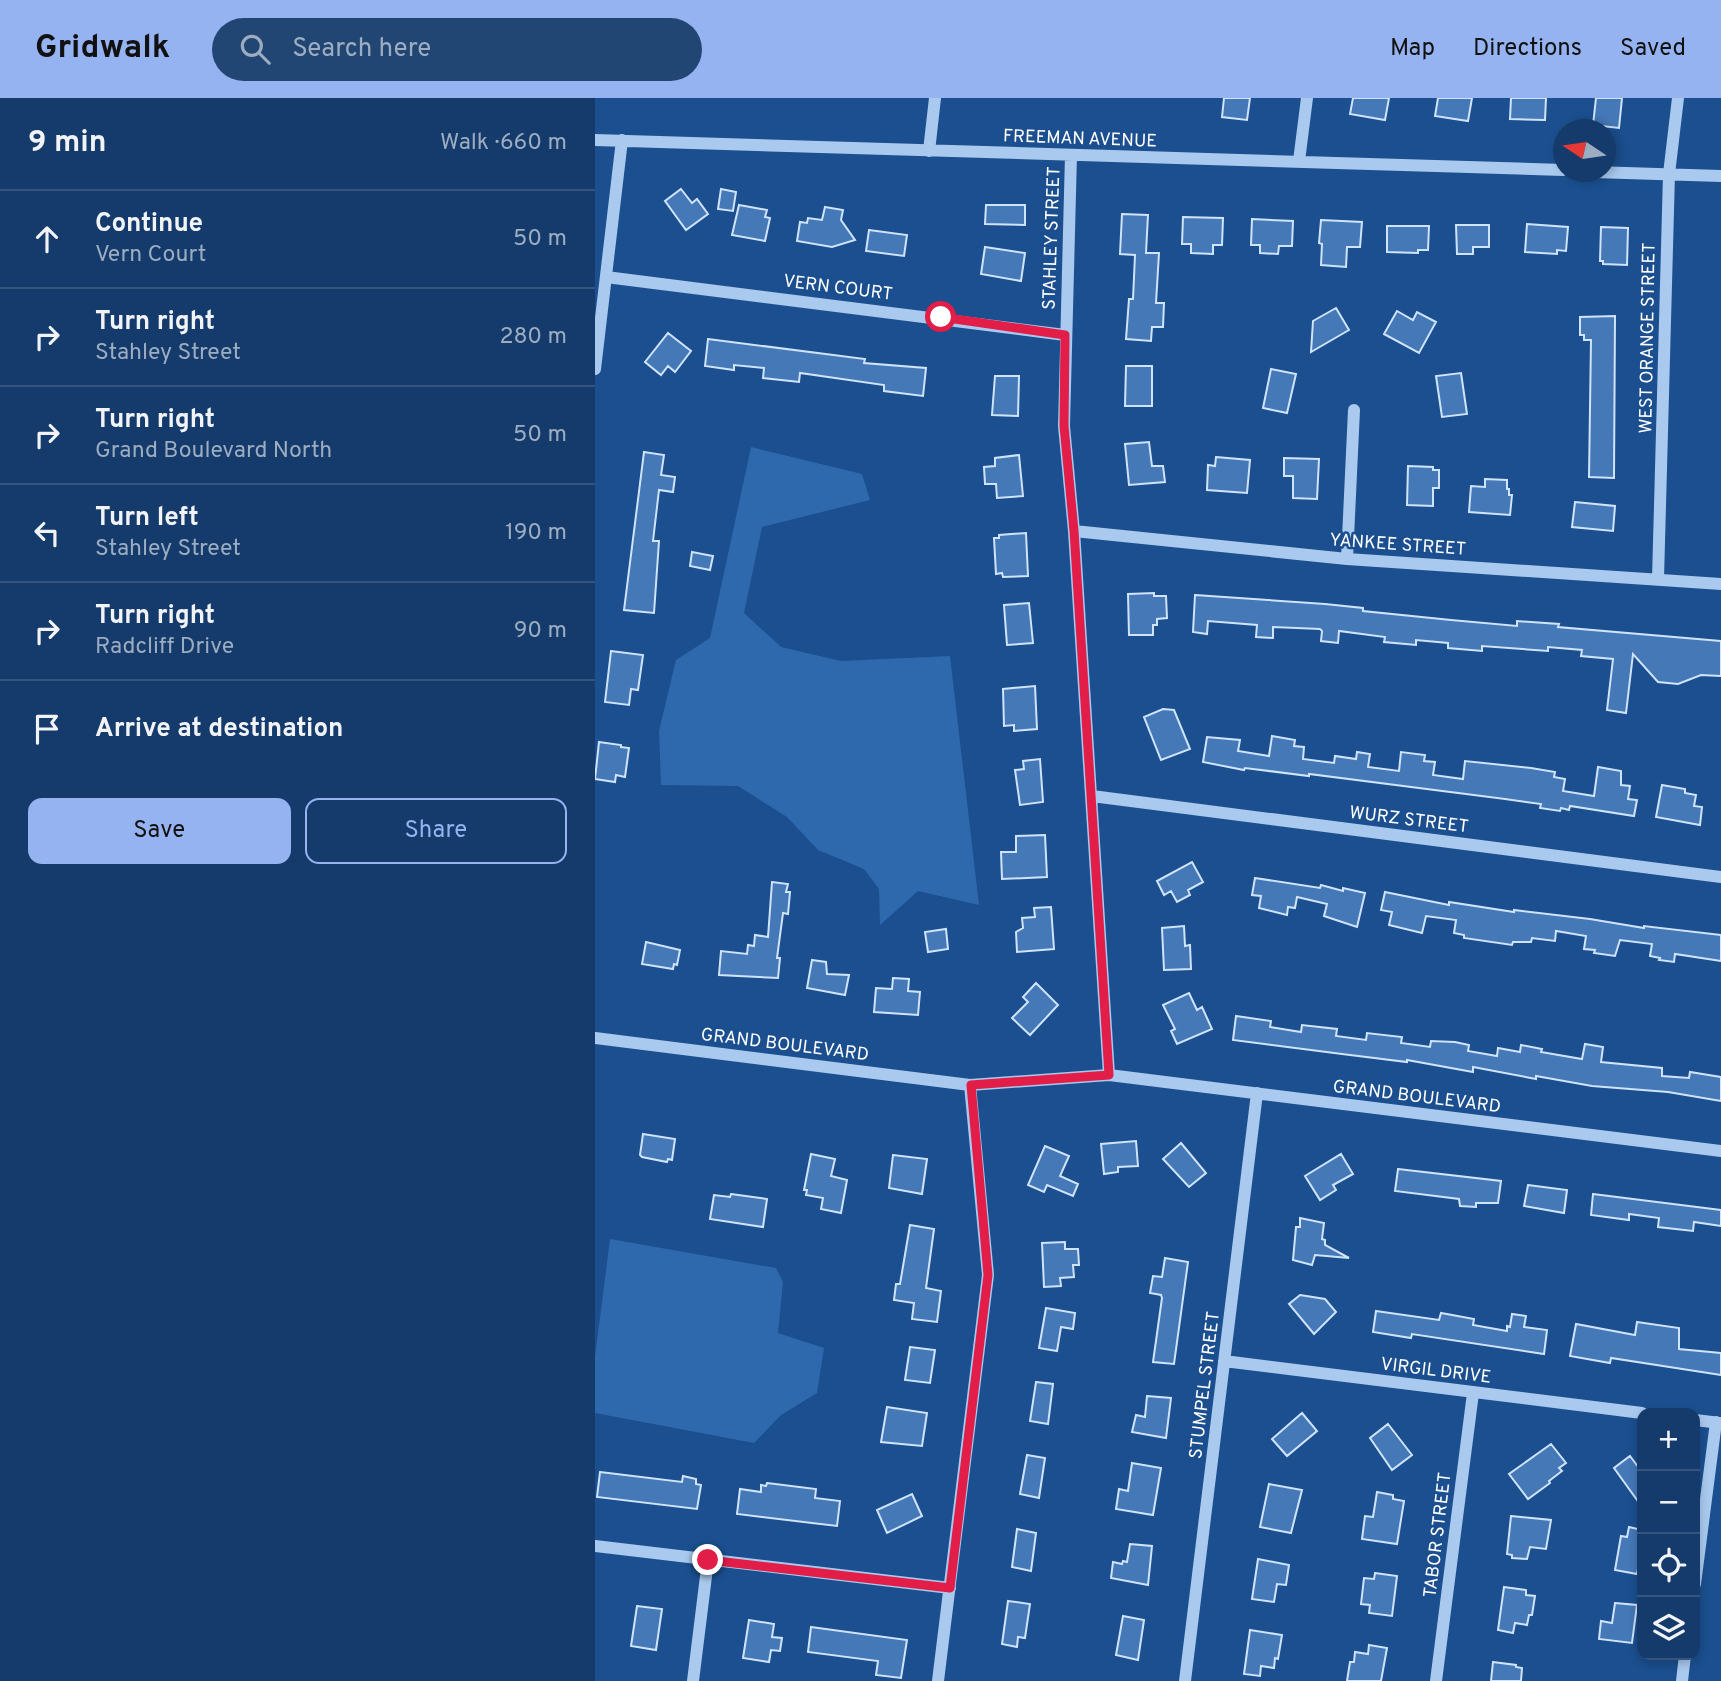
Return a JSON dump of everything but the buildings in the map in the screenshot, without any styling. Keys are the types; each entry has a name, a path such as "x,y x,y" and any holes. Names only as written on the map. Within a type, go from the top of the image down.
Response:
{"street":[{"path":"929,151 935,98"},
{"path":"1299,161 1307,98"},
{"name":"WEST ORANGE STREET","path":"1658,579 1669,174 1678,98"},
{"name":"FREEMAN AVENUE","path":"595,139 1553,170"},
{"path":"595,369 622,140"},
{"name":"STAHLEY STREET","path":"1072,155 1064,426 1074,531 1109,1075"},
{"path":"1616,173 1721,176"},
{"name":"VERN COURT","path":"606,277 1065,335"},
{"path":"1347,559 1354,410"},
{"name":"YANKEE STREET","path":"1074,531 1347,559 1721,584"},
{"name":"WURZ STREET","path":"1092,796 1721,877"},
{"name":"GRAND BOULEVARD","path":"595,1038 971,1085 1109,1075 1721,1151"},
{"path":"938,1681 988,1275 971,1085"},
{"name":"STUMPEL STREET","path":"1185,1681 1257,1093"},
{"name":"VIRGIL DRIVE","path":"1224,1361 1637,1412"},
{"name":"TABOR STREET","path":"1436,1681 1473,1393"},
{"path":"1700,1421 1718,1423 1700,1549"},
{"path":"595,1546 950,1588"},
{"path":"694,1681 708,1560"},
{"path":"1682,1681 1684,1660"}],"shaded area":[{"path":"751,447 862,474 870,500 762,527 744,613 781,647 841,661 950,656 979,905 918,891 880,925 879,889 864,869 818,850 787,817 738,786 661,785 659,731 676,660 710,638"},
{"path":"610,1239 776,1268 783,1282 778,1333 824,1348 817,1393 781,1415 754,1443 595,1413 595,1357"}],"route":[{"path":"708,1560 950,1588 988,1275 971,1085 1109,1075 1074,531 1064,426 1065,335 941,317"}]}
